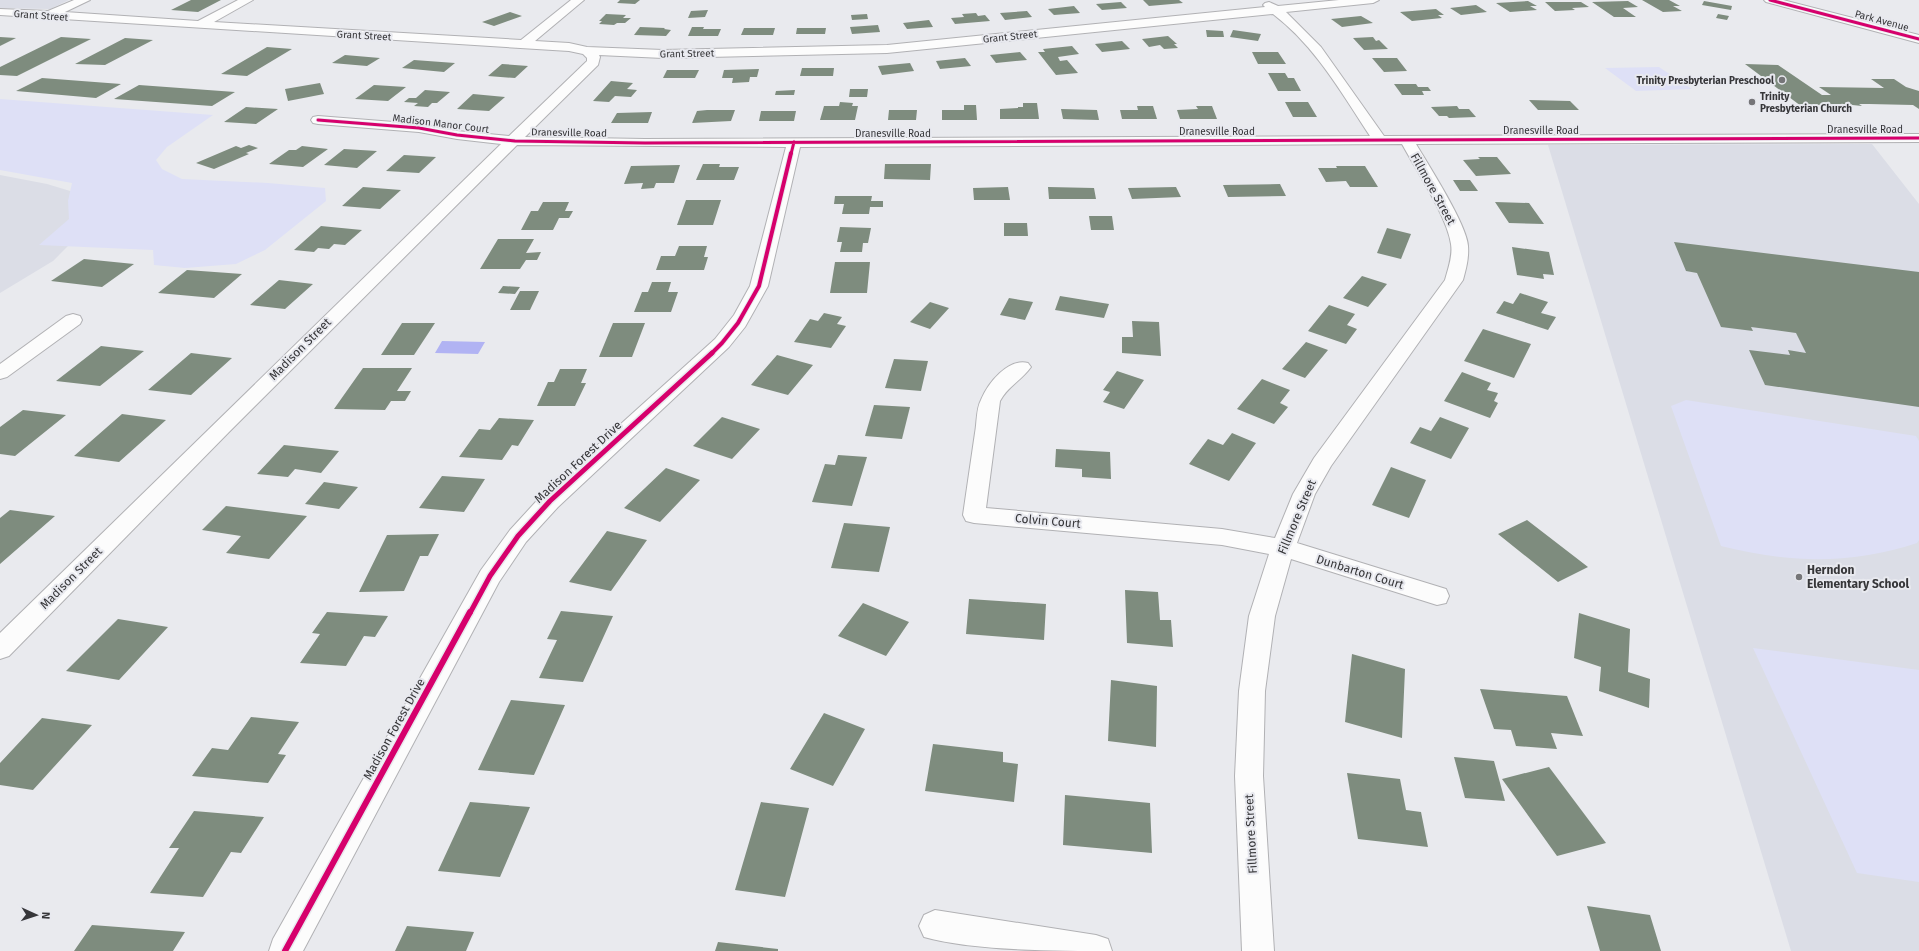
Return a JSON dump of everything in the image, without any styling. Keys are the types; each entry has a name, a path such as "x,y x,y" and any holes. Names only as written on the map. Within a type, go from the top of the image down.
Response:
{"street":[{"path":"50,15 84,0"},
{"path":"198,25 247,0"},
{"path":"523,45 578,0"},
{"path":"1262,0 1299,28 1315,45 1379,139"},
{"name":"Grant Street","path":"0,12 569,47 587,51 663,54 888,49 1373,0"},
{"name":"Park Avenue","path":"1770,0 1919,39"},
{"name":"Madison Street","path":"0,649 424,226 515,141 593,62 594,57 587,51"},
{"name":"Madison Manor Court","path":"318,120 419,128 457,135 515,141"},
{"name":"Dranesville Road","path":"515,141 794,142 1919,138"},
{"name":"Fillmore Street","path":"1258,951 1249,776 1252,691 1262,616 1283,548 1304,494 1322,462 1454,280 1460,256 1460,245 1455,227 1406,139"},
{"name":"Madison Forest Drive","path":"285,951 490,576 510,547 550,501 722,342 735,328 750,306 759,286 794,142"},
{"path":"0,373 73,320"},
{"name":"Colvin Court","path":"1021,367 998,386 990,401 974,515 1189,533 1222,537 1283,548"},
{"name":"Dunbarton Court","path":"1283,548 1437,596"},
{"path":"935,926 1096,951"}],"shaded area":[{"path":"0,0 69,0 50,9 0,8"},
{"path":"1659,67 1692,89 1636,91 1605,68"},
{"path":"0,99 213,115 167,147 156,160 162,169 182,179 268,183 325,188 326,201 265,250 236,264 185,268 154,265 153,250 39,245 69,219 68,201 72,183 0,170"},
{"name":"Herndon Elementary School","path":"1872,144 1919,204 1919,951 1791,951 1548,145"},
{"path":"0,175 47,184 90,197 98,216 53,261 0,293"},
{"path":"1686,400 1916,436 1919,441 1919,540 1917,543 1868,555 1819,559 1770,556 1721,546 1671,406"},
{"path":"1753,648 1919,670 1919,882 1857,873"}],"water":[{"path":"442,341 485,342 478,354 435,353"}],"building":[{"path":"191,0 221,0 198,12 171,10"},
{"path":"620,0 640,0 635,4 617,3"},
{"path":"1143,0 1179,0 1183,3 1149,6"},
{"path":"1642,0 1669,0 1680,6 1673,6 1682,11 1663,12"},
{"path":"1528,1 1537,6 1530,6 1537,10 1510,12 1496,3"},
{"path":"1628,1 1638,7 1623,8 1636,17 1614,17 1592,2"},
{"path":"1704,1 1732,6 1731,10 1702,5"},
{"path":"1121,2 1127,8 1102,10 1096,4"},
{"path":"1545,2 1581,2 1589,7 1572,8 1575,10 1555,11"},
{"path":"1476,5 1487,12 1461,15 1450,8"},
{"path":"1074,6 1080,13 1054,15 1048,9"},
{"path":"1436,9 1444,15 1438,15 1442,18 1412,21 1400,12"},
{"path":"708,10 705,17 688,18 691,11"},
{"path":"1027,11 1032,17 1005,20 1000,13"},
{"path":"510,12 522,16 494,26 482,22"},
{"path":"976,13 978,16 985,15 990,21 955,24 951,18 964,17 962,14"},
{"path":"606,14 626,15 623,18 631,18 625,23 617,23 614,25 599,24 602,21 599,21"},
{"path":"867,14 868,19 852,20 851,15"},
{"path":"1718,14 1729,16 1727,20 1716,18"},
{"path":"1361,16 1373,23 1342,27 1331,19"},
{"path":"929,20 933,27 907,29 903,23"},
{"path":"878,25 880,32 852,34 850,27"},
{"path":"640,27 665,28 664,29 671,30 666,36 634,35"},
{"path":"692,27 704,27 703,29 721,29 718,36 688,36"},
{"path":"744,28 775,28 773,35 741,35"},
{"path":"797,28 826,28 825,34 796,34"},
{"path":"1206,30 1223,31 1224,37 1207,37"},
{"path":"1233,30 1261,34 1258,41 1230,37"},
{"path":"1168,36 1177,44 1174,44 1178,48 1164,49 1160,45 1149,47 1142,39"},
{"path":"0,37 16,38 0,46"},
{"path":"61,37 91,39 17,76 0,75 0,67"},
{"path":"1373,37 1376,41 1379,40 1388,49 1364,50 1353,38"},
{"path":"125,38 153,40 105,65 75,64"},
{"path":"1122,41 1130,49 1102,52 1095,44"},
{"path":"1072,46 1079,54 1058,57 1060,61 1067,60 1078,73 1056,75 1038,52 1045,52 1043,49"},
{"path":"267,47 292,49 247,76 221,74"},
{"path":"1020,52 1027,60 996,63 990,55"},
{"path":"1252,52 1278,52 1286,64 1258,64"},
{"path":"345,55 380,58 367,66 332,63"},
{"path":"965,58 971,66 940,69 936,61"},
{"path":"1372,58 1397,58 1407,71 1384,72"},
{"path":"414,60 455,63 444,72 402,68"},
{"path":"910,63 914,71 882,75 878,66"},
{"path":"502,64 528,66 515,78 488,76"},
{"path":"1745,64 1778,65 1822,95 1831,95 1819,87 1884,88 1871,79 1894,79 1906,87 1919,91 1919,109 1913,105 1859,104 1862,106 1843,104 1801,106"},
{"path":"802,68 834,68 833,76 800,76"},
{"path":"759,69 757,77 750,77 749,82 732,83 733,78 722,78 724,70"},
{"path":"667,70 699,70 695,78 663,78"},
{"path":"1268,73 1285,73 1288,78 1294,78 1301,91 1278,91"},
{"path":"42,78 121,84 96,98 16,91"},
{"path":"611,81 633,83 627,89 637,90 631,97 615,96 609,102 593,101"},
{"path":"320,83 324,94 288,101 285,89"},
{"path":"1394,84 1416,84 1418,87 1428,87 1431,91 1422,91 1424,95 1402,95"},
{"path":"139,85 235,92 212,106 114,99"},
{"path":"374,85 406,87 388,101 355,99"},
{"path":"850,89 868,89 867,97 849,97"},
{"path":"425,90 450,92 437,103 432,103 428,107 414,106 418,103 404,102 409,98 416,98"},
{"path":"795,90 794,95 775,95 776,91"},
{"path":"473,94 505,97 489,111 457,109"},
{"path":"1529,100 1570,101 1579,110 1538,110"},
{"path":"840,102 853,103 852,106 858,106 855,120 820,120 824,106 839,106"},
{"path":"1285,102 1308,102 1317,117 1293,117"},
{"path":"1023,103 1037,103 1039,119 1000,119 1000,109 1023,107"},
{"path":"964,105 976,105 977,120 942,120 942,110 964,110"},
{"path":"1137,106 1153,106 1157,119 1122,119 1120,110 1138,110"},
{"path":"1196,106 1212,106 1217,119 1180,119 1177,110 1198,109"},
{"path":"1457,106 1459,109 1469,109 1476,117 1449,118 1447,116 1439,116 1431,107"},
{"path":"246,107 278,109 256,124 224,122"},
{"path":"1061,109 1097,110 1099,120 1063,119"},
{"path":"735,110 731,121 692,123 697,111"},
{"path":"889,110 917,110 916,120 888,120"},
{"path":"761,111 796,111 794,121 759,121"},
{"path":"652,112 648,123 611,123 617,113"},
{"path":"249,145 258,148 246,153 249,154 214,169 196,163 236,146 241,148"},
{"path":"302,146 328,149 303,167 269,164 289,150 296,150"},
{"path":"344,149 377,151 357,168 324,165"},
{"path":"404,155 436,157 419,173 386,171"},
{"path":"1478,157 1497,157 1511,174 1476,176 1463,160 1480,159"},
{"path":"703,164 720,164 719,167 739,167 734,180 696,180"},
{"path":"885,164 931,164 930,180 884,179"},
{"path":"680,165 674,183 656,183 654,188 641,189 643,183 624,184 631,166"},
{"path":"1336,166 1365,166 1378,187 1350,187 1346,181 1326,182 1318,168 1337,168"},
{"path":"1453,180 1470,180 1478,191 1460,191"},
{"path":"1280,184 1286,196 1228,197 1223,185"},
{"path":"363,187 401,190 380,209 342,206"},
{"path":"1008,187 1010,200 974,200 973,188"},
{"path":"1048,187 1094,188 1096,199 1049,199"},
{"path":"1176,187 1181,197 1132,199 1128,188"},
{"path":"835,196 872,196 871,201 883,201 883,207 870,207 869,214 842,214 844,204 834,204"},
{"path":"686,200 721,200 713,225 677,225"},
{"path":"543,202 569,202 565,211 573,211 569,218 559,218 553,230 521,230 531,211 538,211"},
{"path":"1495,202 1529,203 1544,224 1509,223"},
{"path":"1089,216 1112,216 1114,230 1091,230"},
{"path":"1004,223 1027,223 1028,236 1004,236"},
{"path":"321,226 362,230 345,245 334,244 329,249 318,248 314,252 294,250"},
{"path":"840,227 871,228 868,243 863,243 862,252 840,252 842,242 837,242"},
{"path":"1387,228 1411,234 1401,259 1377,253"},
{"path":"498,239 534,239 526,253 541,252 537,260 526,260 520,269 480,269"},
{"path":"1674,242 1919,272 1919,407 1765,385 1749,350 1790,355 1788,350 1806,353 1796,333 1751,327 1753,331 1721,327 1697,273 1686,271"},
{"path":"679,246 707,246 704,257 708,257 704,270 656,270 661,256 675,256"},
{"path":"1512,247 1549,252 1554,275 1543,274 1544,279 1517,275"},
{"path":"84,259 134,264 102,287 51,281"},
{"path":"835,262 870,262 867,293 830,293"},
{"path":"187,270 242,274 214,298 158,293"},
{"path":"1362,276 1387,284 1368,307 1343,298"},
{"path":"279,280 313,284 285,309 250,305"},
{"path":"652,282 671,282 668,292 678,292 671,312 634,312 642,292 648,292"},
{"path":"503,286 520,287 515,294 498,293"},
{"path":"520,291 539,291 530,310 510,310"},
{"path":"1520,293 1548,302 1541,313 1556,317 1548,330 1496,313 1504,301 1513,304"},
{"path":"1060,296 1109,304 1104,318 1055,310"},
{"path":"1009,298 1033,302 1025,320 1000,315"},
{"path":"930,302 949,308 930,329 910,322"},
{"path":"1329,305 1355,314 1347,325 1357,329 1346,344 1308,331"},
{"path":"824,313 842,317 837,324 846,326 831,348 794,342 810,319 818,321"},
{"path":"1132,321 1159,322 1161,356 1122,353 1122,337 1133,337"},
{"path":"402,323 435,323 414,355 381,355"},
{"path":"613,323 645,323 632,357 599,357"},
{"path":"1483,329 1531,344 1514,378 1464,361"},
{"path":"1306,342 1328,350 1305,378 1282,369"},
{"path":"101,346 144,351 100,386 56,381"},
{"path":"191,353 232,358 191,395 148,390"},
{"path":"777,355 813,365 788,395 751,385"},
{"path":"894,359 928,361 921,391 885,388"},
{"path":"363,368 412,368 397,391 411,391 405,401 391,401 385,410 334,409"},
{"path":"560,369 587,369 581,383 586,383 575,406 537,406 548,382 554,382"},
{"path":"1117,371 1144,380 1124,409 1103,402 1110,392 1103,390"},
{"path":"1462,372 1491,383 1487,390 1498,393 1494,401 1498,403 1490,418 1444,401"},
{"path":"1262,379 1290,390 1280,403 1288,407 1274,424 1237,409"},
{"path":"874,405 910,407 902,439 865,436"},
{"path":"23,410 66,415 15,456 0,454 0,427"},
{"path":"122,414 166,420 119,462 74,456"},
{"path":"722,417 760,429 732,459 693,446"},
{"path":"1440,417 1469,428 1451,459 1410,443 1420,427 1431,431"},
{"path":"499,418 534,420 518,446 512,445 502,460 459,457 479,429 490,430"},
{"path":"1232,433 1256,443 1229,481 1189,464 1208,439 1223,445"},
{"path":"284,445 339,451 321,473 295,469 288,477 257,474"},
{"path":"1056,449 1110,452 1111,479 1082,477 1082,469 1055,467"},
{"path":"838,455 867,457 852,506 812,502 825,464 835,465"},
{"path":"1391,467 1426,480 1409,518 1372,505"},
{"path":"666,468 700,480 660,522 624,508"},
{"path":"442,476 485,479 464,512 419,508"},
{"path":"324,482 358,487 339,509 305,504"},
{"path":"226,506 307,516 269,559 226,553 241,536 202,530"},
{"path":"10,510 55,516 0,564 0,518"},
{"path":"1527,520 1588,567 1558,582 1498,534"},
{"path":"844,523 890,527 879,572 831,568"},
{"path":"607,531 647,540 611,591 569,582"},
{"path":"439,534 428,556 420,556 404,591 359,592 387,535"},
{"path":"1125,590 1158,592 1160,620 1171,620 1173,647 1127,643"},
{"path":"969,599 1046,604 1044,640 966,634"},
{"path":"863,603 909,622 886,656 838,636"},
{"path":"561,611 613,616 583,682 539,678 557,640 547,639"},
{"path":"327,612 388,616 375,637 364,636 346,666 300,663 320,634 312,633"},
{"path":"1579,613 1630,629 1628,672 1650,679 1649,708 1599,691 1601,667 1574,658"},
{"path":"118,619 168,627 119,680 66,671"},
{"path":"1352,654 1405,669 1402,738 1345,722"},
{"path":"1111,680 1157,686 1156,747 1108,741"},
{"path":"1480,689 1567,696 1583,736 1551,733 1557,749 1516,746 1511,730 1494,729"},
{"path":"511,700 565,705 534,775 478,770"},
{"path":"824,713 865,729 833,786 790,769"},
{"path":"251,717 299,722 278,754 286,755 268,783 192,776 212,748 228,750"},
{"path":"42,718 92,725 33,790 0,785 0,763"},
{"path":"933,744 1003,752 1003,762 1018,764 1014,802 925,791"},
{"path":"1454,757 1494,761 1505,801 1465,798"},
{"path":"1549,767 1606,843 1557,856 1502,779"},
{"path":"1347,773 1400,779 1406,810 1421,812 1428,847 1358,839"},
{"path":"1065,795 1150,803 1152,853 1063,845"},
{"path":"470,802 530,807 500,877 438,871"},
{"path":"761,802 809,808 785,897 735,890"},
{"path":"194,811 264,817 241,853 231,852 203,897 150,893 179,848 169,848"},
{"path":"1587,906 1650,915 1661,951 1600,951"},
{"path":"92,925 185,932 173,951 74,951"},
{"path":"407,926 474,932 466,951 395,951"},
{"path":"718,942 778,949 778,951 715,951"}],"cycle path":[{"path":"1770,0 1919,39"},
{"path":"318,120 419,128 457,135 515,141 645,143 1919,138"},
{"path":"285,951 490,576 518,536 550,501 722,343 743,316 759,286 794,142"}],"place":[{"name":"Trinity Presbyterian Preschool","path":"1782,80"},
{"name":"Trinity Presbyterian Church","path":"1752,102"},
{"name":"Herndon Elementary School","path":"1799,577"}]}
